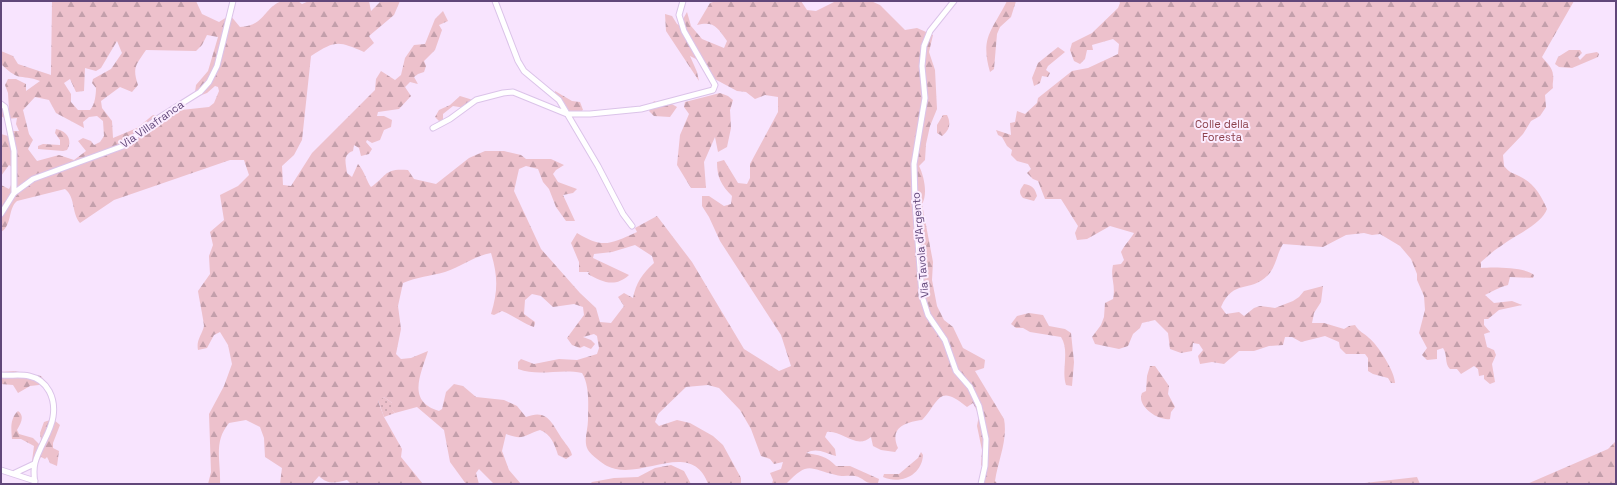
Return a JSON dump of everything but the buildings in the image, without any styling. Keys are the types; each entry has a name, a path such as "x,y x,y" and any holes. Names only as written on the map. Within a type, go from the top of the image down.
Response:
{"street":[{"name":"Via Villafranca","path":"1,214 14,193 33,179 123,146 157,119 200,92 209,82 216,66 233,1"},
{"path":"496,1 524,71 559,100 598,166 623,214 632,226"},
{"path":"433,128 450,119 476,100 503,93 513,92 567,114 608,114 641,109 713,90 715,85 693,48 679,15 683,1"},
{"name":"Via Tavola d'Argento","path":"954,1 930,31 924,46 922,66 925,98 914,164 915,201 922,296 928,315 945,340 956,371 970,387 980,406 986,439 985,466 981,484"},
{"path":"1,104 6,107 14,151 14,193"},
{"path":"1,375 29,376 45,384 49,389 52,400 53,417 34,464 33,475 35,483"},
{"path":"15,473 34,464"},
{"path":"1,470 15,473 35,483"}],"green space":[{"path":"52,1 196,1 202,14 219,22 230,15 240,27 248,26 260,20 271,7 282,1 298,1 302,4 309,1 369,1 371,11 381,1 400,1 394,15 369,36 374,43 364,52 342,44 337,44 326,47 311,56 302,140 294,155 282,166 283,185 291,186 312,153 375,90 376,79 381,71 395,80 401,75 405,58 414,45 425,44 435,19 443,11 448,21 439,25 442,30 435,50 424,61 426,66 424,72 414,77 418,84 410,82 405,87 411,96 399,109 378,112 377,116 384,116 392,120 391,127 384,130 380,140 372,143 367,140 366,142 372,149 369,154 361,156 359,148 354,145 353,151 346,157 347,173 352,177 358,164 371,187 387,173 394,170 408,170 414,179 436,184 469,158 485,151 504,151 521,155 526,159 551,159 564,165 553,174 558,182 577,189 573,193 563,195 575,221 566,221 556,207 549,189 543,182 538,169 526,166 519,169 514,191 541,249 580,293 596,308 600,322 611,323 624,306 618,297 624,293 633,298 640,279 654,263 652,256 635,245 612,252 594,254 593,258 629,275 614,283 593,277 588,274 589,272 579,272 579,262 571,243 577,233 600,243 613,242 637,232 635,228 657,216 692,262 744,349 779,371 791,366 781,335 720,241 702,206 702,196 709,196 724,206 731,204 732,196 720,180 717,162 724,160 738,183 747,184 750,178 750,164 778,112 778,97 765,95 755,99 746,92 737,91 711,77 696,59 690,56 699,81 666,31 665,14 672,16 677,24 683,27 683,19 687,12 691,26 702,39 724,48 727,41 715,26 707,24 697,25 710,3 716,1 801,1 807,10 816,11 836,1 871,1 880,5 905,30 917,28 933,35 929,52 935,70 937,109 930,126 926,144 925,160 919,166 925,185 925,195 922,204 933,262 932,280 937,306 944,320 953,327 963,348 985,360 984,368 975,371 1004,419 1005,427 1004,442 995,481 998,484 984,484 986,471 981,465 982,450 977,426 979,415 973,403 967,407 950,396 940,397 922,420 910,422 900,427 896,435 898,448 895,452 881,450 873,446 871,437 865,440 854,441 833,432 827,432 825,437 835,449 836,456 817,451 810,451 806,453 826,458 836,466 850,466 879,479 878,483 870,483 855,476 839,476 810,468 805,469 794,476 786,484 772,484 773,480 770,473 781,469 783,462 774,464 770,459 761,456 751,429 740,410 719,388 708,385 686,387 658,414 655,422 659,426 677,420 690,423 713,436 723,445 741,478 741,484 708,484 700,470 690,464 677,462 620,470 607,466 592,454 587,447 588,396 585,378 582,373 566,371 534,372 518,369 518,362 521,359 534,364 559,359 577,360 597,354 599,348 597,336 594,334 583,337 591,340 595,344 591,349 584,346 580,348 572,345 567,338 584,315 583,307 574,304 553,307 541,296 532,294 525,300 524,314 535,322 534,327 502,311 494,315 491,314 496,291 496,276 491,253 485,254 445,272 403,283 398,306 401,329 396,354 401,359 411,358 428,351 418,386 422,401 429,406 439,411 442,409 446,392 454,384 463,386 476,397 504,400 517,406 526,417 540,415 549,419 572,455 566,459 558,455 550,437 540,430 520,437 506,434 502,451 509,470 521,484 494,484 479,469 476,473 479,484 466,484 450,462 444,430 417,407 395,413 392,410 392,403 384,397 378,401 384,417 402,449 401,457 423,484 351,484 347,480 335,482 325,481 319,476 312,484 280,484 282,468 265,457 264,438 260,427 246,420 229,423 224,430 219,445 220,484 208,484 211,472 209,414 224,386 232,364 228,345 220,332 214,335 207,348 198,350 198,340 204,326 198,291 210,274 209,256 213,245 210,232 224,220 220,195 238,186 249,175 244,160 230,160 114,200 80,223 75,214 71,197 65,189 17,201 12,208 7,226 1,232 1,185 9,189 14,179 13,168 9,165 1,176 1,134 8,136 12,131 19,131 16,124 17,118 6,119 1,116 1,108 6,112 9,110 8,93 5,85 8,79 16,79 26,84 26,91 40,81 17,76 9,71 1,64 1,51 13,56 18,64 51,75","holes":["207,35 218,37 208,71 196,85 195,92 199,96 207,93 215,86 218,87 219,91 214,103 209,107 181,110 164,116 153,115 137,128 113,138 112,121 102,108 101,101 120,87 132,92 138,85 135,74 136,66 146,50 196,51 202,45","117,41 122,53 111,69 93,79 92,83 96,90 92,108 90,110 78,110 71,102 71,94 64,83 70,79 76,92 84,91 85,68 96,71 101,68","35,97 49,100 56,113 84,128 83,122 89,117 97,116 103,121 104,136 100,142 94,145 91,141 83,138 78,141 86,151 74,160 59,155 37,161 28,149 33,140 29,134 23,110"]},
{"path":"1007,1 1016,1 1011,17 1000,27 997,34 994,69 990,72 986,50 987,42 992,27"},
{"name":"Colle della Foresta","path":"1119,1 1574,1 1542,57 1553,72 1553,88 1545,95 1546,107 1540,116 1531,121 1523,134 1503,155 1504,166 1509,171 1529,182 1533,186 1547,209 1540,220 1534,225 1496,249 1481,262 1481,268 1524,270 1534,275 1533,278 1510,277 1508,285 1485,295 1494,303 1512,301 1522,305 1499,310 1488,319 1484,319 1484,325 1490,332 1484,334 1487,347 1494,350 1496,355 1492,364 1495,382 1490,384 1484,379 1484,375 1479,376 1478,369 1474,366 1461,374 1457,369 1450,369 1447,364 1443,348 1437,350 1437,359 1427,360 1422,355 1427,348 1419,333 1425,310 1424,296 1417,280 1417,274 1411,259 1400,246 1380,234 1372,235 1364,233 1346,235 1323,247 1283,244 1271,272 1261,281 1231,292 1221,307 1226,314 1239,312 1244,316 1254,308 1260,306 1275,308 1293,301 1304,291 1323,286 1321,302 1314,313 1312,323 1324,323 1344,329 1355,325 1373,341 1381,352 1392,372 1395,383 1391,383 1388,378 1368,371 1368,358 1365,354 1346,354 1340,348 1339,342 1325,336 1301,342 1292,337 1285,337 1283,345 1269,346 1254,351 1239,351 1224,364 1212,362 1200,364 1198,356 1203,350 1199,344 1193,343 1192,351 1181,353 1170,349 1168,333 1155,320 1142,323 1140,328 1133,334 1128,346 1119,349 1095,344 1092,337 1101,325 1104,317 1105,303 1113,299 1113,265 1121,264 1124,260 1121,252 1134,233 1110,226 1087,239 1077,240 1075,233 1078,226 1061,199 1045,199 1038,181 1033,179 1027,173 1031,169 1028,164 1017,161 1011,155 1012,150 1007,146 1002,137 998,135 996,130 1011,135 1010,123 1015,122 1017,111 1025,114 1037,103 1038,98 1072,71 1088,68 1118,54 1119,44 1113,39 1092,45 1093,50 1087,50 1085,59 1080,64 1074,61 1070,50 1072,43 1092,33 1118,8 1120,3"},
{"path":"1058,47 1065,52 1048,66 1046,70 1050,73 1048,77 1042,76 1040,83 1034,86 1032,78 1038,63"},
{"path":"1569,50 1580,50 1582,53 1578,57 1580,60 1586,54 1597,52 1599,54 1598,57 1572,68 1559,67 1555,64 1558,57"},
{"path":"555,91 572,101 580,102 583,110 578,114 571,114 563,101 555,96"},
{"path":"720,93 733,100 730,110 731,128 727,147 718,152 715,137 704,162 706,188 691,188 677,165 680,135 689,114 684,107 685,102"},
{"path":"460,96 473,100 465,108 453,106 443,114 443,120 439,121 435,117 439,110 450,105"},
{"path":"654,101 665,106 670,103 677,107 670,117 654,116 649,111"},
{"path":"943,115 947,115 949,124 947,131 942,136 937,133 937,125"},
{"path":"56,129 68,136 69,146 67,150 38,149 38,146 43,144 60,145 60,140 55,133"},
{"path":"1024,184 1031,186 1034,189 1037,196 1034,201 1021,196 1020,191"},
{"path":"1029,313 1043,315 1049,326 1065,329 1071,333 1074,362 1072,386 1066,385 1064,373 1065,348 1061,337 1030,332 1023,328 1016,328 1011,324 1017,316"},
{"path":"1150,366 1155,366 1169,386 1168,394 1175,407 1171,412 1170,419 1160,418 1154,415 1149,412 1142,403 1142,393 1146,391 1147,376"},
{"path":"14,371 41,376 45,381 39,385 30,386 18,393 13,385 1,384 1,372"},
{"path":"384,397 392,403 392,410 395,413 384,417 378,400"},
{"path":"18,411 22,417 17,430 19,434 33,438 42,447 40,433 44,422 53,419 60,425 53,443 53,448 59,451 57,466 50,463 47,457 45,459 41,457 38,462 32,461 34,446 21,439 12,439 12,420"},
{"path":"1616,441 1616,484 1527,484 1608,449"},
{"path":"921,452 923,455 922,462 915,473 903,479 897,480 883,477 884,474 899,474 918,458"},
{"path":"671,465 684,471 691,484 590,484 592,482 614,478 638,477 655,468"},
{"path":"1417,477 1420,484 1356,484"}]}
